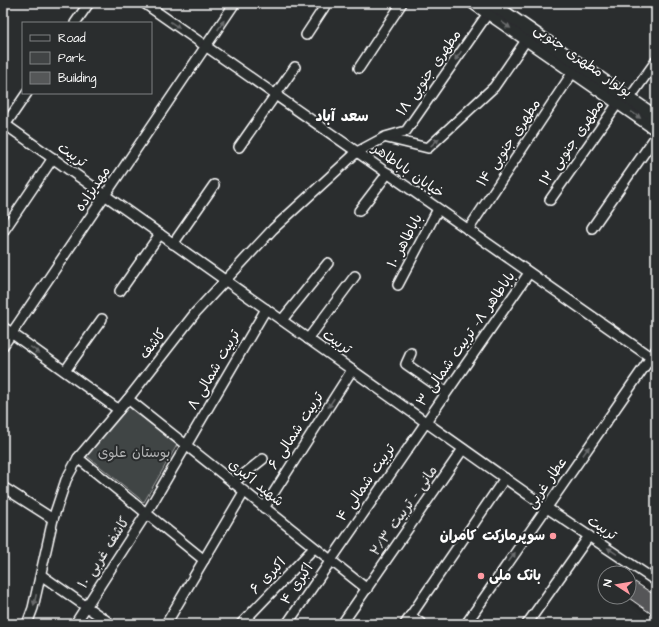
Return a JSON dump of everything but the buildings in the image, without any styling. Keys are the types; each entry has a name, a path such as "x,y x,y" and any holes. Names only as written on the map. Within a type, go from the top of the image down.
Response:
{"main road":[{"name":"بولوار مطهری جنوبی","path":"474,3 492,6 624,101 656,129"},
{"name":"بولوار مطهری جنوبی","path":"492,6 527,40 573,72 656,117"}],"street":[{"path":"76,22 89,3"},
{"name":"خیابان باباطاهر","path":"144,3 529,273 654,356"},
{"name":"مهدیزاده","path":"3,346 106,196 235,3"},
{"path":"306,35 327,3"},
{"path":"359,68 402,3"},
{"name":"مطهری جنوبی ۱۸","path":"385,137 406,131 492,6"},
{"path":"385,137 428,148 494,87 527,40"},
{"name":"مطهری جنوبی ۱۲","path":"550,200 656,61"},
{"path":"239,147 295,67"},
{"name":"مطهری جنوبی ۱۴","path":"468,230 573,72"},
{"path":"4,125 26,94"},
{"name":"تربیت","path":"4,125 53,158 547,508 656,581"},
{"path":"592,228 656,136"},
{"name":"کاشف","path":"27,624 33,608 53,519 66,480 78,458 128,399 196,312 273,229 357,152 385,137"},
{"path":"3,232 53,158"},
{"path":"359,211 388,174"},
{"path":"173,244 214,185"},
{"name":"باباطاهر ۱۰","path":"398,286 438,209"},
{"path":"120,291 160,234"},
{"path":"282,320 328,262"},
{"name":"باباطاهر ۸- تربیت شمالی ۳","path":"426,422 529,273"},
{"path":"308,339 355,276"},
{"name":"تربیت شمالی ۸","path":"146,514 266,309"},
{"path":"65,371 102,319"},
{"path":"3,327 119,410"},
{"path":"411,353 406,364 446,392"},
{"name":"عطار غربی","path":"466,624 654,356"},
{"name":"تربیت شمالی ۶","path":"264,508 352,370"},
{"name":"شهید اکبری","path":"128,399 367,589"},
{"name":"تربیت شمالی ۴","path":"330,560 426,422"},
{"name":"مانی - تربیت ۲/۳","path":"342,624 463,449"},
{"name":"کاشف غربی ۱۰","path":"78,458 204,560"},
{"path":"233,483 263,459"},
{"path":"405,624 505,478"},
{"path":"3,487 53,519"},
{"path":"166,624 244,492"},
{"name":"کاشف غربی ۱۰","path":"74,624 146,514"},
{"path":"527,624 589,536"},
{"name":"اکبری ۶","path":"242,624 314,548"},
{"name":"اکبری ۴","path":"287,624 330,560"},
{"path":"40,575 111,624"},
{"path":"410,616 422,624"}],"green space":[{"name":"بوستان علوی","path":"129,407 177,445 144,502 87,456"}],"place":[{"name":"سوپرمارکت کامران","path":"553,536"},
{"name":"بانک ملی","path":"481,576"}],"district":[{"name":"سعد آباد","path":"342,116"}]}
